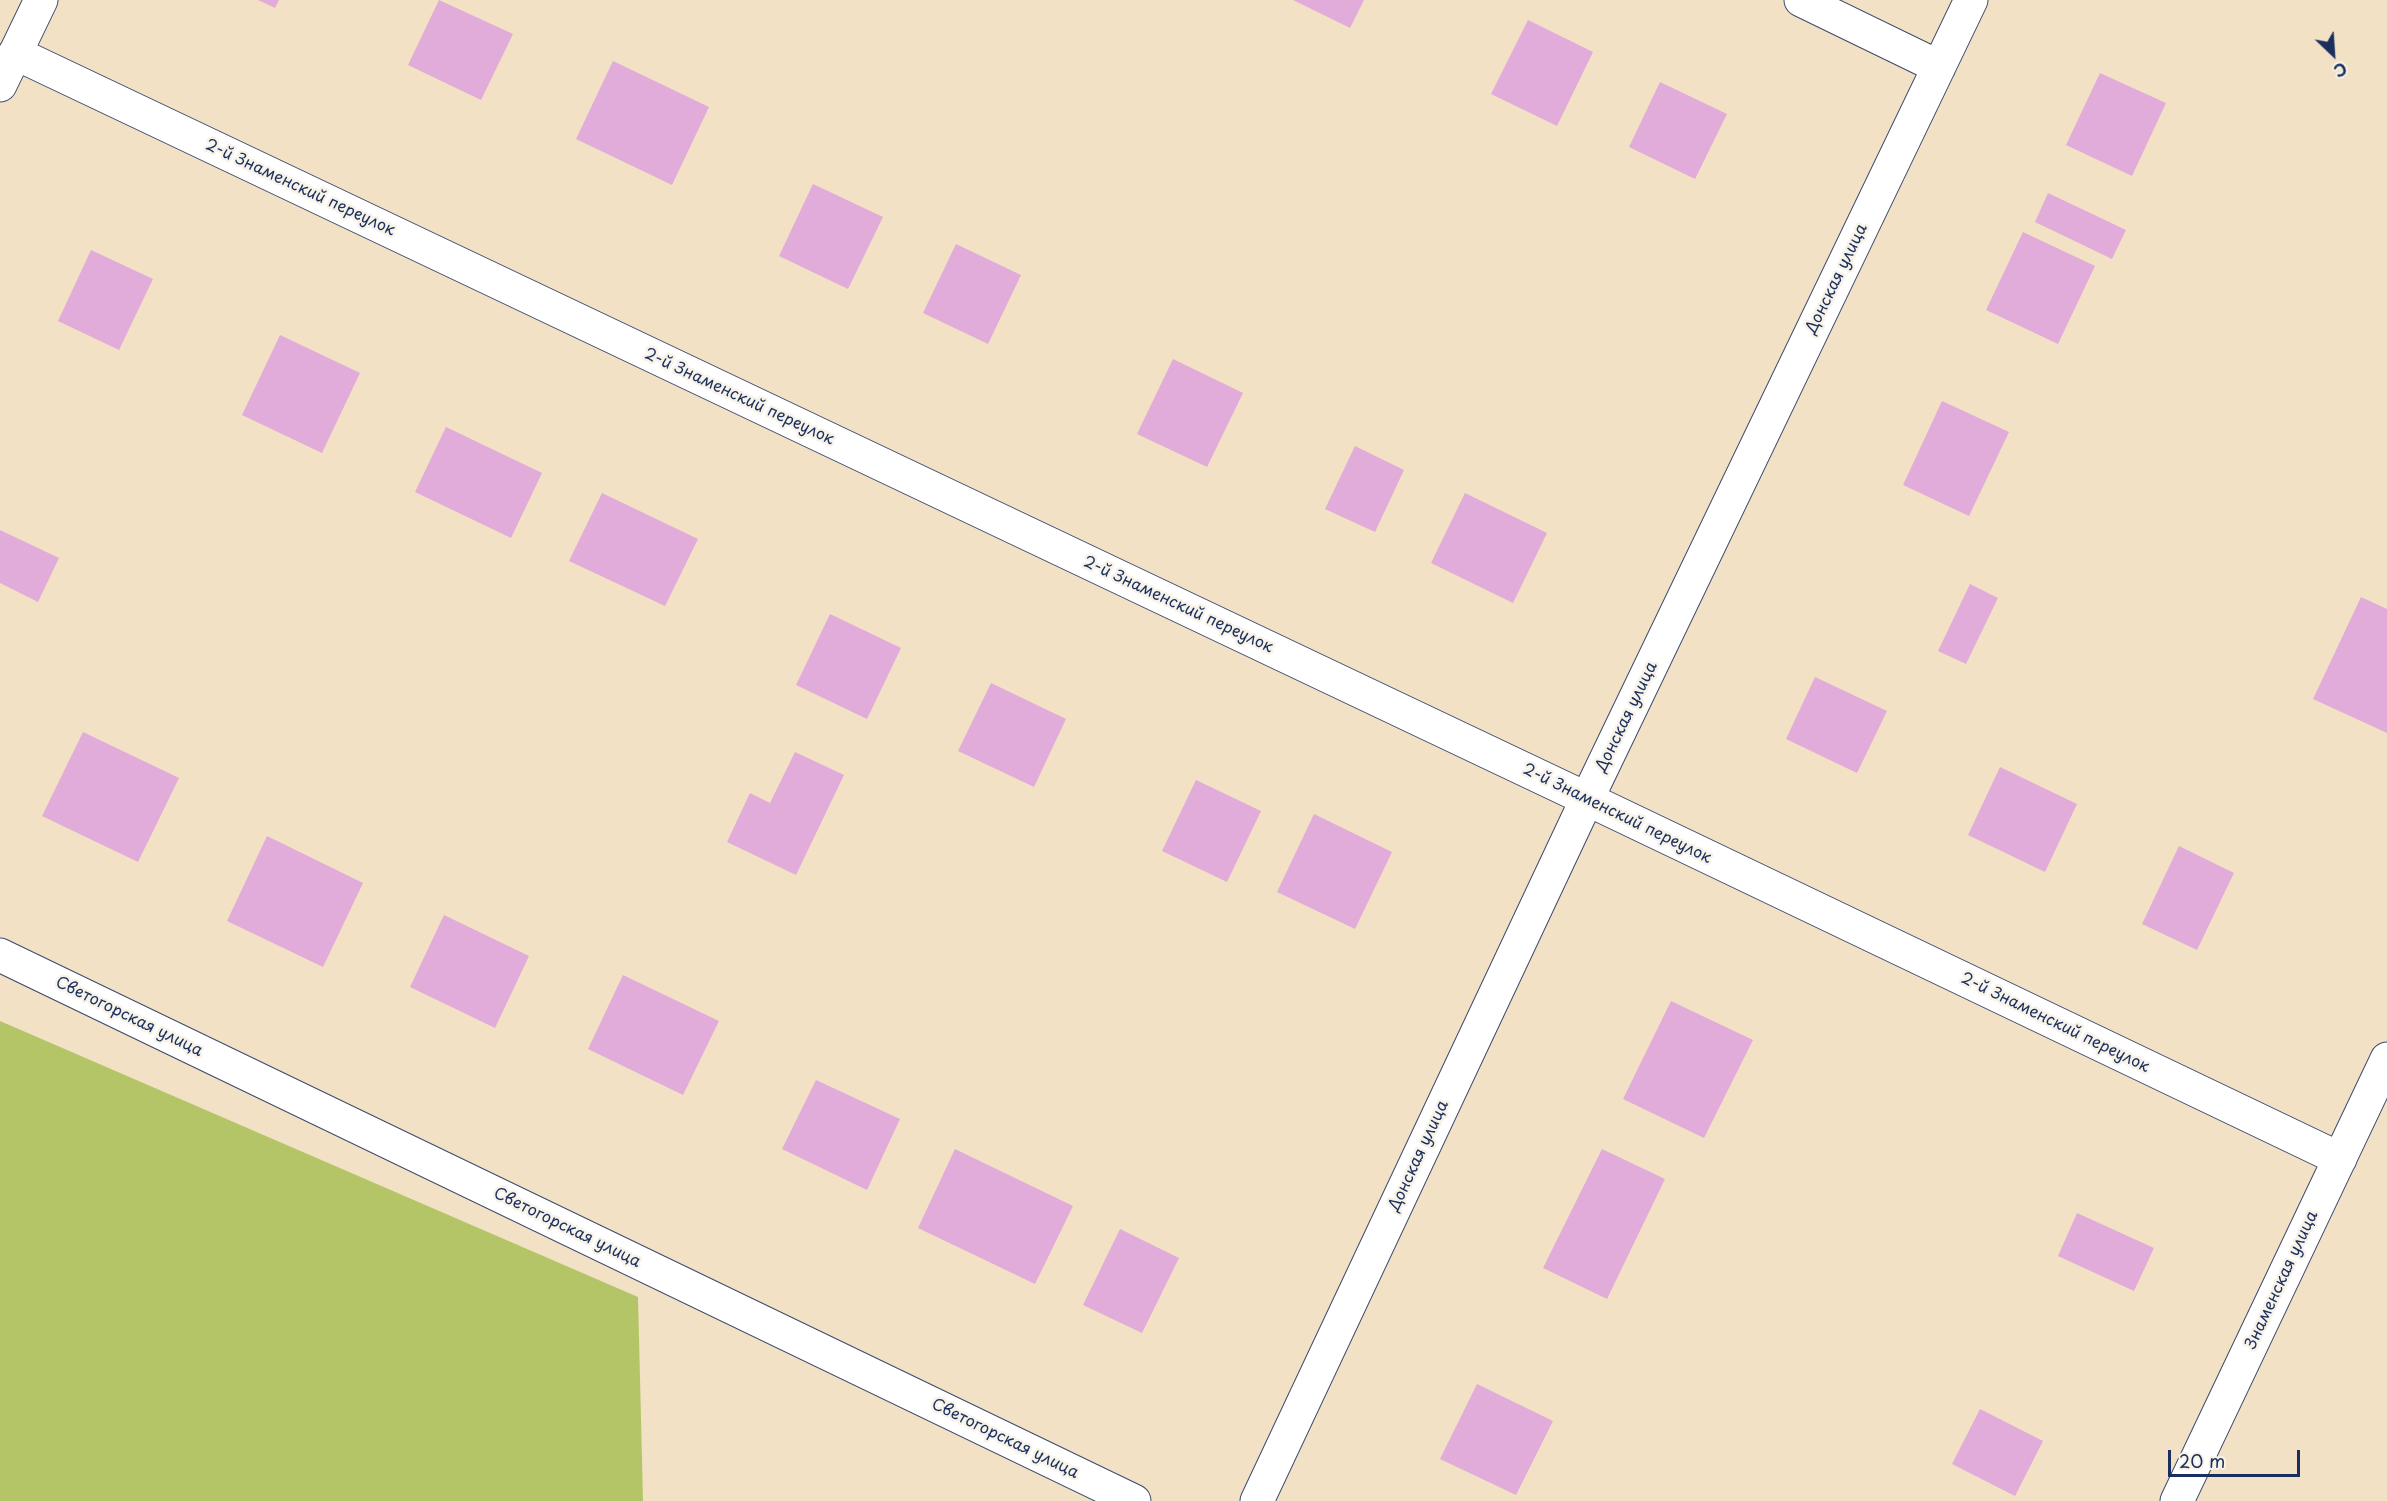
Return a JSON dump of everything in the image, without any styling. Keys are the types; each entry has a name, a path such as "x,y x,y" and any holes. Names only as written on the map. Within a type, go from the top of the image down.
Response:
{"street":[{"path":"0,85 41,0"},
{"path":"1801,0 1939,67"},
{"name":"Донская улица","path":"1257,1501 1587,799 1971,0"},
{"name":"2-й Знаменский переулок","path":"15,54 1587,799 2340,1160"},
{"name":"Светогорская улица","path":"0,955 1134,1501"},
{"name":"Знаменская улица","path":"2177,1501 2387,1059"}],"green space":[{"path":"0,1021 638,1297 643,1501 0,1501"}],"building":[{"path":"258,0 279,0 275,8"},
{"path":"439,0 513,34 481,100 408,65"},
{"path":"1293,0 1364,0 1350,28"},
{"path":"1528,20 1593,52 1557,126 1491,94"},
{"path":"613,61 709,107 672,185 576,139"},
{"path":"2100,73 2166,103 2132,176 2066,145"},
{"path":"1660,82 1727,114 1695,179 1629,147"},
{"path":"813,184 883,217 848,289 779,256"},
{"path":"2048,193 2126,230 2112,259 2035,222"},
{"path":"2023,232 2095,266 2058,344 1986,310"},
{"path":"956,244 1021,275 988,344 923,313"},
{"path":"91,250 153,279 119,350 58,321"},
{"path":"280,335 360,373 322,453 242,415"},
{"path":"1173,359 1243,393 1207,467 1137,434"},
{"path":"1942,401 2009,432 1969,516 1903,485"},
{"path":"446,427 542,473 511,538 415,492"},
{"path":"1355,446 1404,470 1375,532 1325,509"},
{"path":"602,493 698,539 665,606 569,561"},
{"path":"1465,493 1547,533 1513,603 1431,563"},
{"path":"0,530 59,558 38,602 0,583"},
{"path":"1970,584 1998,598 1966,664 1938,651"},
{"path":"2361,597 2387,609 2387,733 2313,699"},
{"path":"830,614 901,648 867,719 796,685"},
{"path":"1815,677 1887,711 1857,773 1786,739"},
{"path":"991,683 1066,719 1034,787 958,751"},
{"path":"83,732 179,778 138,862 42,816"},
{"path":"795,752 844,775 796,875 727,842 750,793 770,803"},
{"path":"2000,767 2077,804 2045,872 1968,835"},
{"path":"1196,780 1261,811 1227,882 1162,851"},
{"path":"1314,814 1392,852 1355,929 1277,892"},
{"path":"267,836 363,883 323,967 227,921"},
{"path":"2179,846 2234,873 2197,950 2142,924"},
{"path":"444,915 529,956 495,1028 410,987"},
{"path":"623,975 719,1021 683,1095 588,1049"},
{"path":"1671,1001 1753,1040 1704,1138 1623,1099"},
{"path":"816,1080 900,1119 867,1190 782,1149"},
{"path":"955,1149 1073,1206 1035,1284 918,1228"},
{"path":"1602,1149 1665,1179 1607,1299 1543,1268"},
{"path":"2077,1213 2154,1248 2134,1291 2058,1256"},
{"path":"1120,1229 1179,1258 1142,1333 1083,1305"},
{"path":"1477,1384 1553,1421 1516,1495 1440,1459"},
{"path":"1980,1409 2043,1441 2015,1496 1952,1464"}]}
